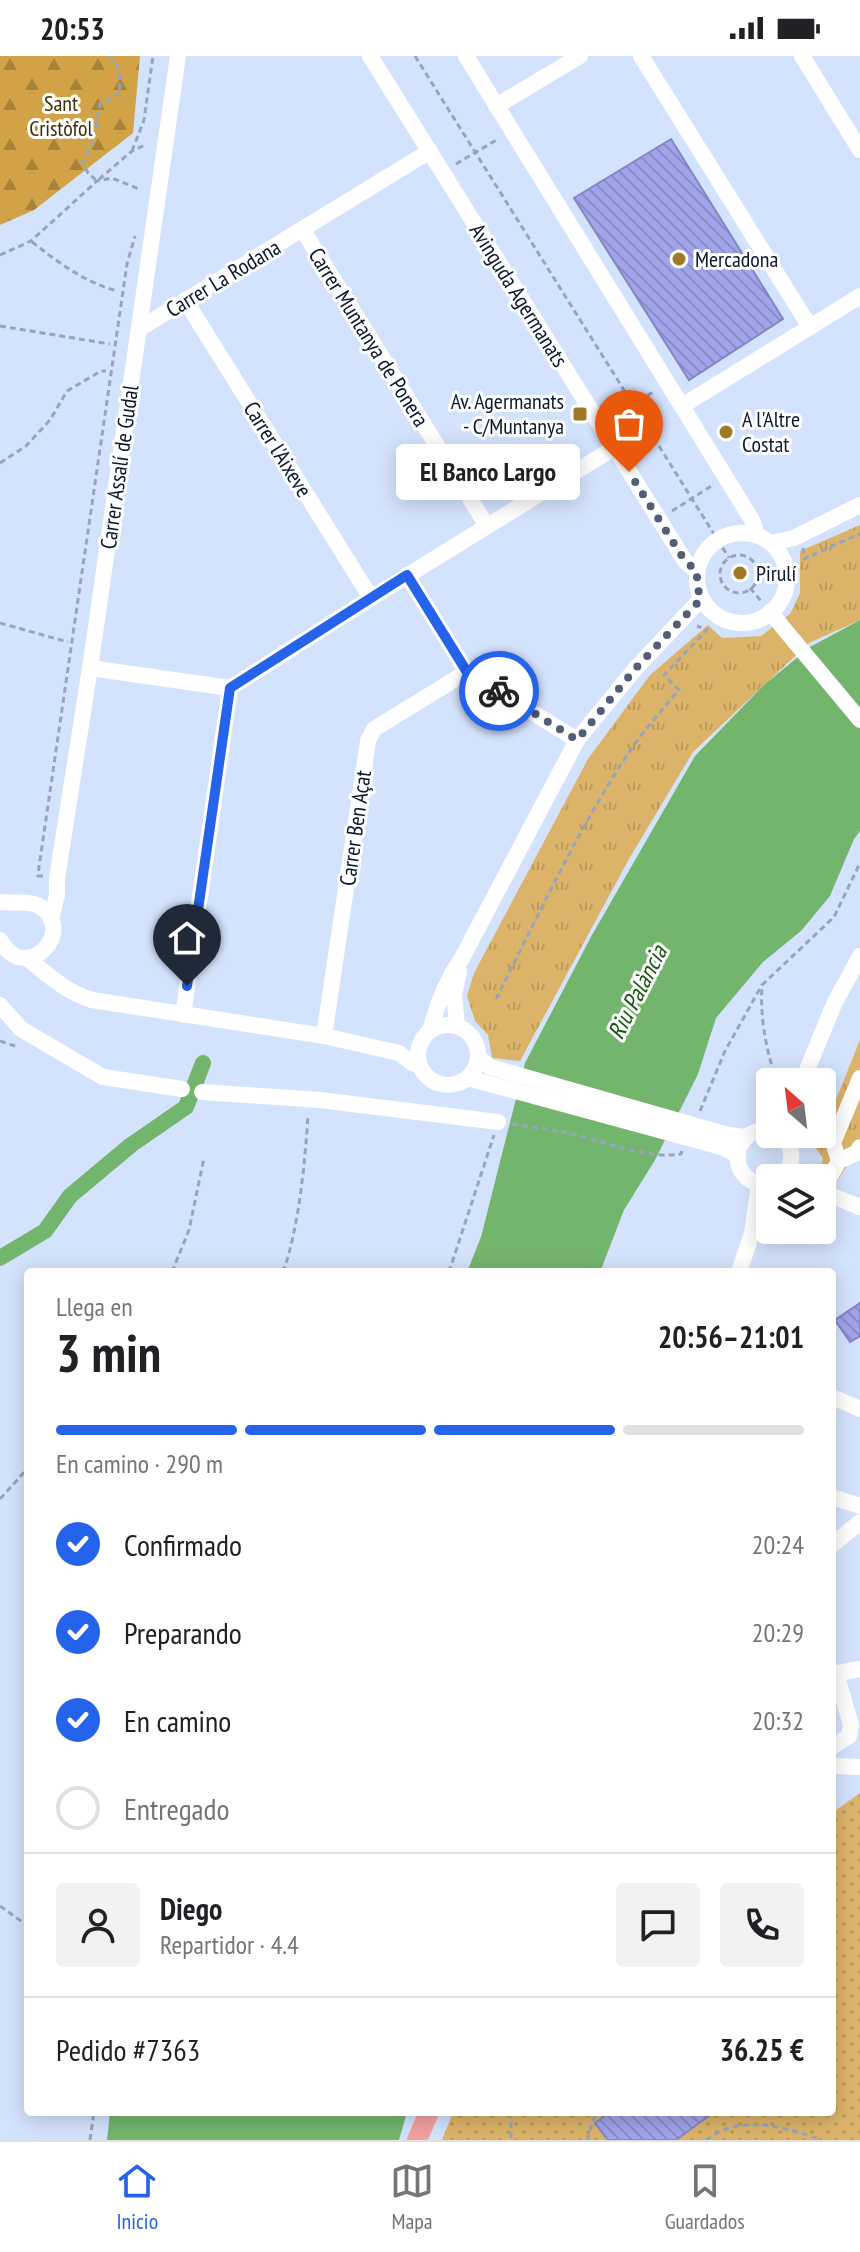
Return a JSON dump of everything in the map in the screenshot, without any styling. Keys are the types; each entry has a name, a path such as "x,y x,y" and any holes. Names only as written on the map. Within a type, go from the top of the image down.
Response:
{"main road":[{"path":"417,2140 427,2116"}],"street":[{"name":"Carrer Assalí de Gudal","path":"52,977 47,948 53,935 51,920 178,56"},
{"name":"Avinguda Agermanats","path":"370,56 685,561 697,571"},
{"path":"466,56 764,539"},
{"path":"496,106 580,56"},
{"path":"641,56 810,327"},
{"path":"802,56 860,150"},
{"name":"Carrer La Rodana","path":"139,329 430,151"},
{"name":"Carrer Muntanya de Ponera","path":"302,229 487,526"},
{"path":"682,406 860,296"},
{"name":"Carrer l'Aixeve","path":"185,300 371,598"},
{"path":"90,668 230,688 614,448"},
{"path":"764,539 798,535 860,505"},
{"path":"743,533 764,539 777,548 787,572 786,588 780,603 765,618 744,624 723,620 701,599 697,586 697,571 706,551 724,536 743,533"},
{"path":"783,559 798,535"},
{"path":"407,575 467,672 577,740"},
{"path":"399,1053 425,1037 438,1026 457,1025 476,1041 479,1058 475,1069 468,1078 455,1085 440,1084 427,1077 419,1065 418,1055 425,1037 438,1002 447,980 462,958 577,740 636,668 701,599"},
{"path":"770,612 860,720"},
{"path":"682,621 715,614"},
{"name":"Carrer Ben Açat","path":"324,1036 368,741 374,729 467,672"},
{"path":"183,1015 230,688"},
{"path":"0,920 16,903 41,900 57,878"},
{"path":"16,903 47,912 51,920"},
{"path":"0,940 10,953 27,958 76,995 92,1000 324,1036 399,1053 419,1065"},
{"path":"27,958 47,948"},
{"path":"808,1068 835,1002 860,956"},
{"path":"457,1025 454,995 462,958"},
{"path":"0,1005 21,1029 103,1077 182,1089"},
{"path":"479,1058 490,1067 728,1135 746,1137"},
{"path":"468,1078 725,1148 737,1155"},
{"path":"839,1161 833,1143 860,1078"},
{"path":"202,1092 309,1099 498,1122"},
{"path":"756,1132 746,1137 737,1155 742,1173 756,1182"},
{"path":"836,1166 860,1147"},
{"path":"789,1148 792,1152 791,1162"},
{"path":"836,1198 860,1207"},
{"path":"740,1268 756,1217"},
{"path":"836,1399 860,1409"},
{"path":"836,1498 860,1506"},
{"path":"836,1542 860,1522"},
{"path":"836,1674 860,1669"},
{"path":"836,1680 851,1725 849,1736 836,1744"},
{"path":"836,1766 860,1767"}],"path":[{"path":"97,181 83,163 94,138 100,104 120,93 119,70 110,56"},
{"path":"132,151 144,120 153,56"},
{"path":"415,56 729,558"},
{"path":"443,172 512,131"},
{"path":"0,255 31,241 132,151 145,145"},
{"path":"97,181 112,178 139,189"},
{"path":"31,241 90,281 118,291"},
{"path":"0,326 110,344"},
{"path":"0,463 26,446 50,420 67,391 106,371"},
{"path":"600,425 668,384"},
{"path":"659,519 726,477"},
{"path":"798,535 804,559 860,536"},
{"path":"745,556 755,563 758,576 747,591 735,592 721,581 721,569 729,558 745,556"},
{"path":"496,999 612,778 649,724 679,690 664,675 707,630 682,621"},
{"path":"0,623 68,642"},
{"path":"772,1068 762,1021 762,985 834,917 860,863"},
{"path":"284,1268 291,1250 309,1099"},
{"path":"450,1268 498,1122"},
{"path":"174,1268 189,1230 204,1158"},
{"path":"0,1499 24,1472"},
{"path":"0,1906 24,1923"},
{"path":"90,2140 93,2116"},
{"path":"511,2116 511,2140"},
{"path":"587,2140 595,2116"},
{"path":"706,2140 727,2128 749,2125 784,2128 822,2140"}],"green space":[{"name":"Sant Cristòfol","path":"0,56 140,56 133,133 34,210 0,225"},
{"path":"860,525 860,620 809,643 693,752 629,859 520,1061 492,1058 488,1035 475,1021 467,996 474,973 588,759 650,675 708,625 722,638 761,636 790,614 800,593 800,551"},
{"path":"860,1040 860,1144 837,1182 836,1164 821,1164 823,1158 816,1149 836,1148 836,1099"},
{"path":"860,1793 860,2140 442,2140 451,2116 836,2116 836,1810"}],"water":[{"name":"Riu Palància","path":"860,620 860,831 830,896 801,931 763,962 716,1018 698,1074 655,1160 624,1210 602,1268 469,1268 481,1237 525,1063 592,935 695,756 764,685 810,647"},
{"path":"110,2116 406,2116 399,2140 107,2140"}],"building":[{"name":"Mercadona","path":"671,139 783,319 689,380 574,198"},
{"path":"860,1303 860,1336 850,1342 836,1319"},
{"path":"605,2116 709,2116 676,2140 608,2140 595,2123"}],"waterway":[{"path":"0,1258 45,1231 70,1196 131,1145 186,1107 203,1063"}],"way so far":[{"path":"499,691 577,740 636,668 701,599 697,571 685,561 629,472"}],"place":[{"name":"Mercadona","path":"679,259"},
{"name":"Av. Agermanats - C/Muntanya","path":"580,414"},
{"name":"A l'Altre Costat","path":"726,432"},
{"name":"El Banco Largo","path":"629,472"},
{"name":"Pirulí","path":"740,573"}],"route":[{"path":"187,986 230,688 407,575 467,672 499,691"}]}
